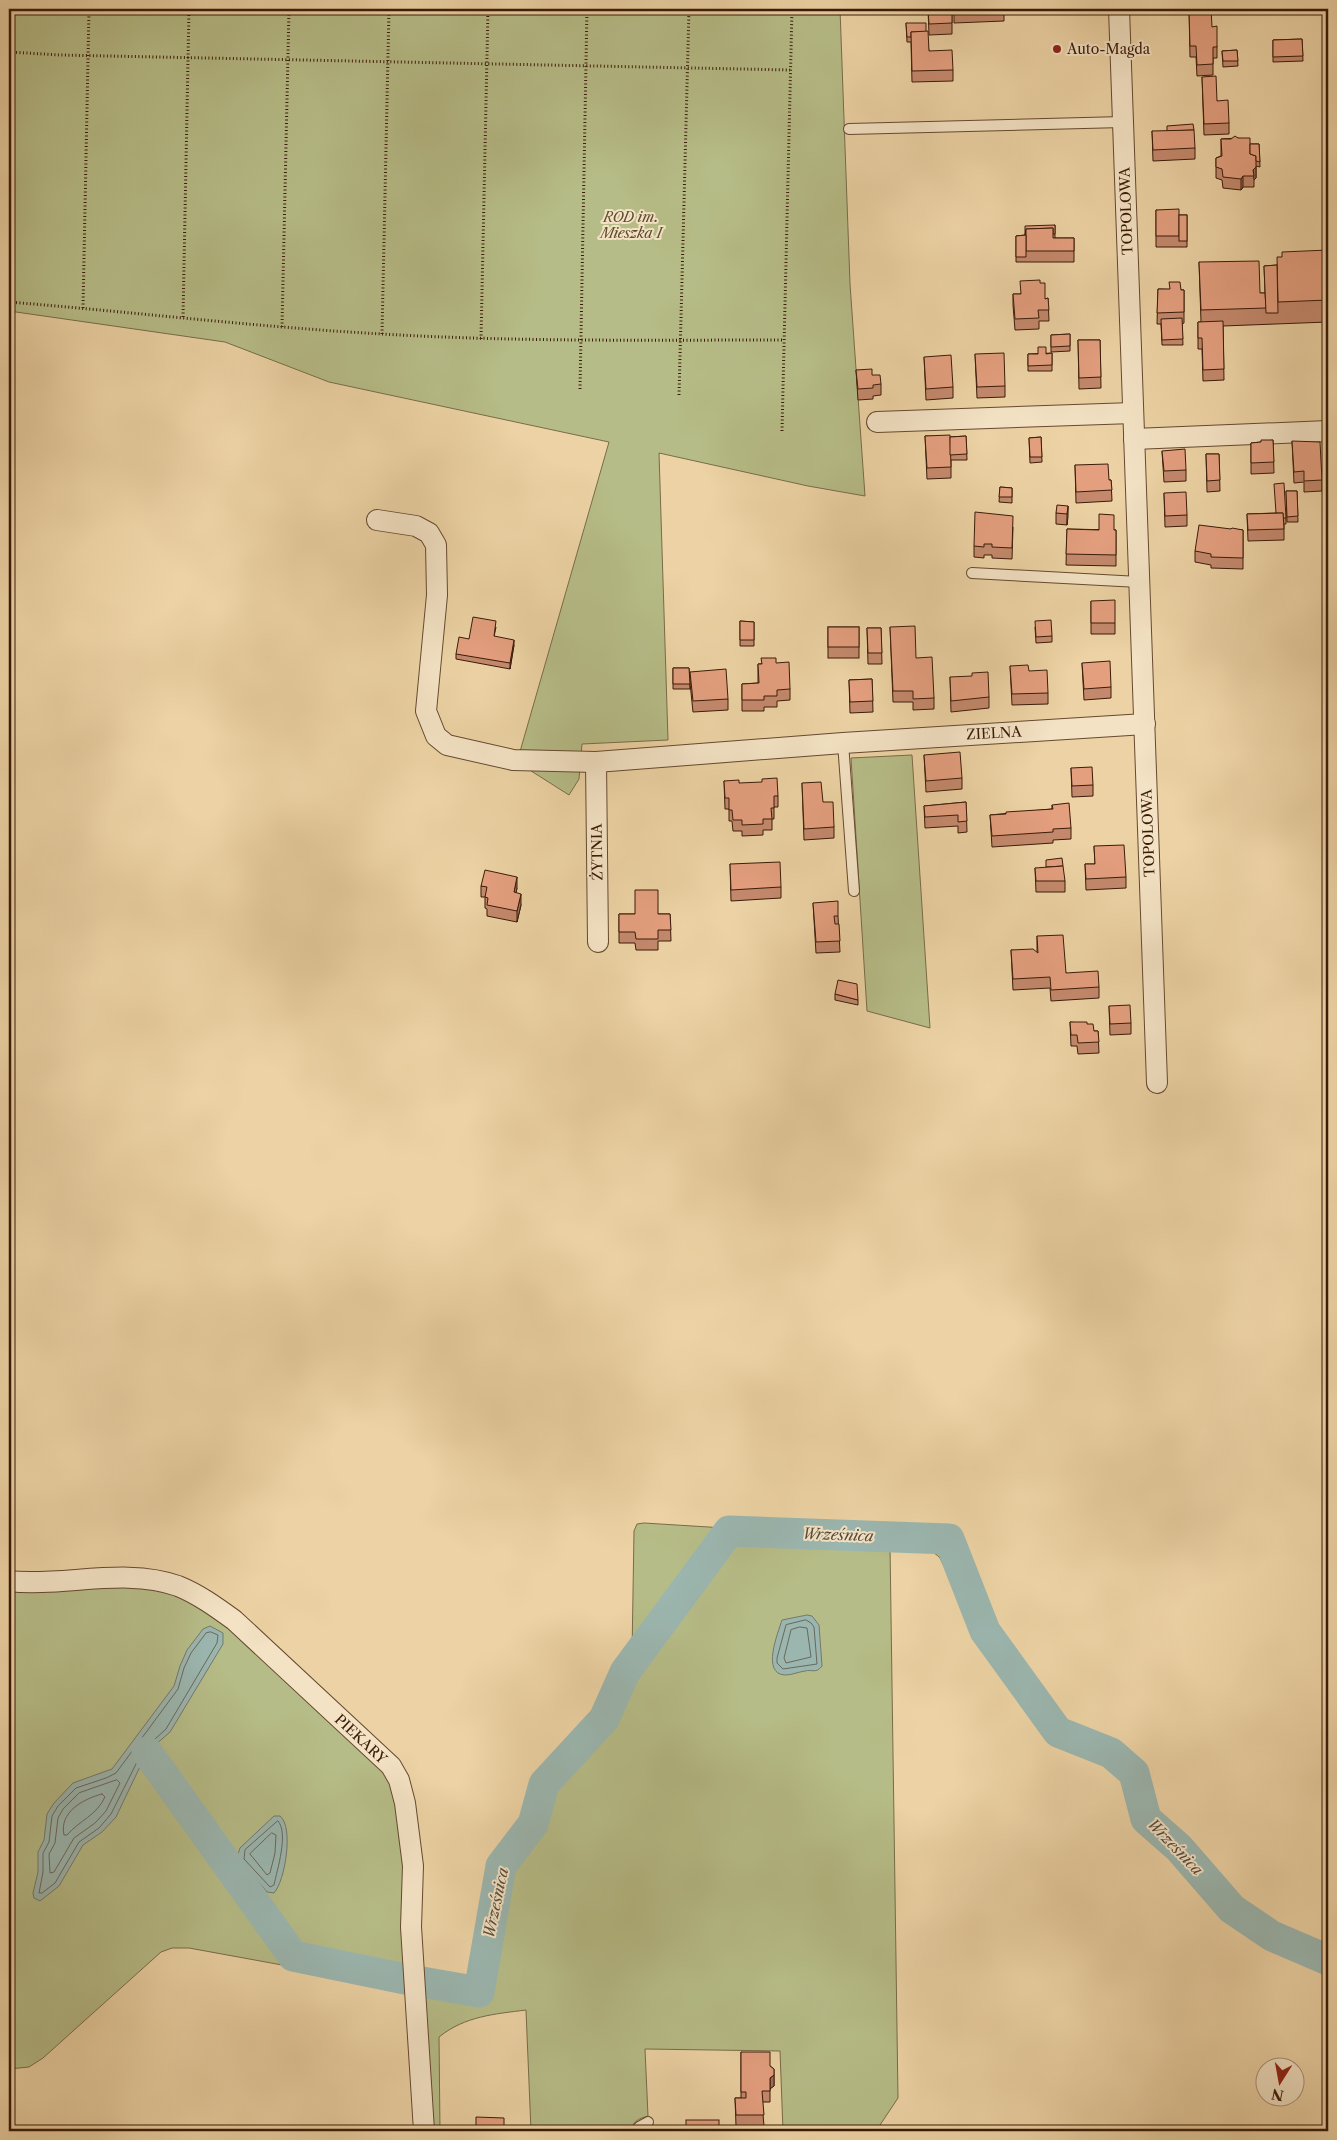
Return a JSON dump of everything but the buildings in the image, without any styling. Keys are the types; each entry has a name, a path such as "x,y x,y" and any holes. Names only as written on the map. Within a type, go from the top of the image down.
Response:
{"street":[{"name":"TOPOLOWA","path":"1119,9 1156,1083"},
{"path":"877,422 1133,413"},
{"path":"1134,439 1328,431"},
{"name":"ZIELNA","path":"377,520 416,526 429,533 436,544 437,595 426,711 430,725 441,742 479,754 513,760 596,762 843,743 1144,724"},
{"name":"ŻYTNIA","path":"596,762 598,942"},
{"name":"PIEKARY","path":"9,1581 28,1583 122,1578 177,1586 191,1592 205,1599 234,1620 391,1766 399,1780 405,1803 414,1866 411,1926 424,2131"}],"lane":[{"path":"850,129 1123,122"},
{"path":"972,573 1140,582"},
{"path":"843,743 854,892"},
{"path":"636,2131 638,2127 648,2122"}],"path":[{"path":"83,308 89,9"},
{"path":"183,318 189,9"},
{"path":"282,327 289,9"},
{"path":"382,334 389,9"},
{"path":"481,338 488,9"},
{"path":"580,389 587,9"},
{"path":"679,395 689,9"},
{"path":"782,431 792,9"},
{"path":"9,52 88,56 790,70"},
{"path":"9,302 282,327 382,334 580,340 784,340"}],"green space":[{"name":"ROD im. Mieszka I","path":"9,9 840,9 850,284 865,496 808,486 659,453 668,740 582,744 579,779 569,795 517,762 609,442 329,382 225,342 9,311"},
{"path":"912,755 930,1028 867,1011 851,758"},
{"path":"637,1524 725,1528 950,1534 989,1629 1062,1729 1115,1750 1140,1772 1150,1816 1268,1921 1328,1950 1328,1970 1255,1936 1240,1925 1147,1830 1130,1776 1121,1765 1059,1742 1048,1734 982,1646 940,1558 923,1548 890,1546 898,2098 876,2131 783,2131 780,2051 645,2049 648,2116 636,2121 631,2131 531,2131 526,2010 470,2020 459,2024 439,2037 440,2131 430,2131 419,1978 475,1987 498,1864 530,1820 540,1783 586,1734 587,1742 607,1722 629,1674 643,1655 632,1655 634,1531"},
{"path":"121,1585 172,1591 235,1630 390,1776 406,1846 408,1988 189,1948 172,1948 161,1952 43,2058 29,2067 9,2069 9,1588"}],"water":[{"path":"807,1615 812,1616 819,1625 822,1666 816,1671 788,1675 778,1673 772,1661 782,1620"},
{"path":"210,1626 223,1633 223,1644 170,1732 147,1752 116,1817 102,1832 83,1845 59,1886 40,1901 34,1898 33,1893 38,1872 38,1852 44,1840 47,1814 54,1803 73,1783 112,1769 174,1686 187,1650 203,1629"},
{"path":"274,1816 280,1816 284,1822 287,1831 287,1842 282,1877 274,1893 267,1892 240,1860 238,1854 240,1848"}],"waterway":[{"name":"Wrześnica","path":"422,1982 479,1992 501,1866 533,1824 544,1784 604,1719 625,1672 729,1531 949,1539 985,1631 1058,1732 1111,1753 1134,1773 1146,1819 1179,1848 1232,1909 1272,1936 1328,1960"},
{"name":"Wrześnica","path":"147,1752 293,1956 405,1979"}],"place":[{"name":"Auto-Magda","path":"1057,49"}]}
